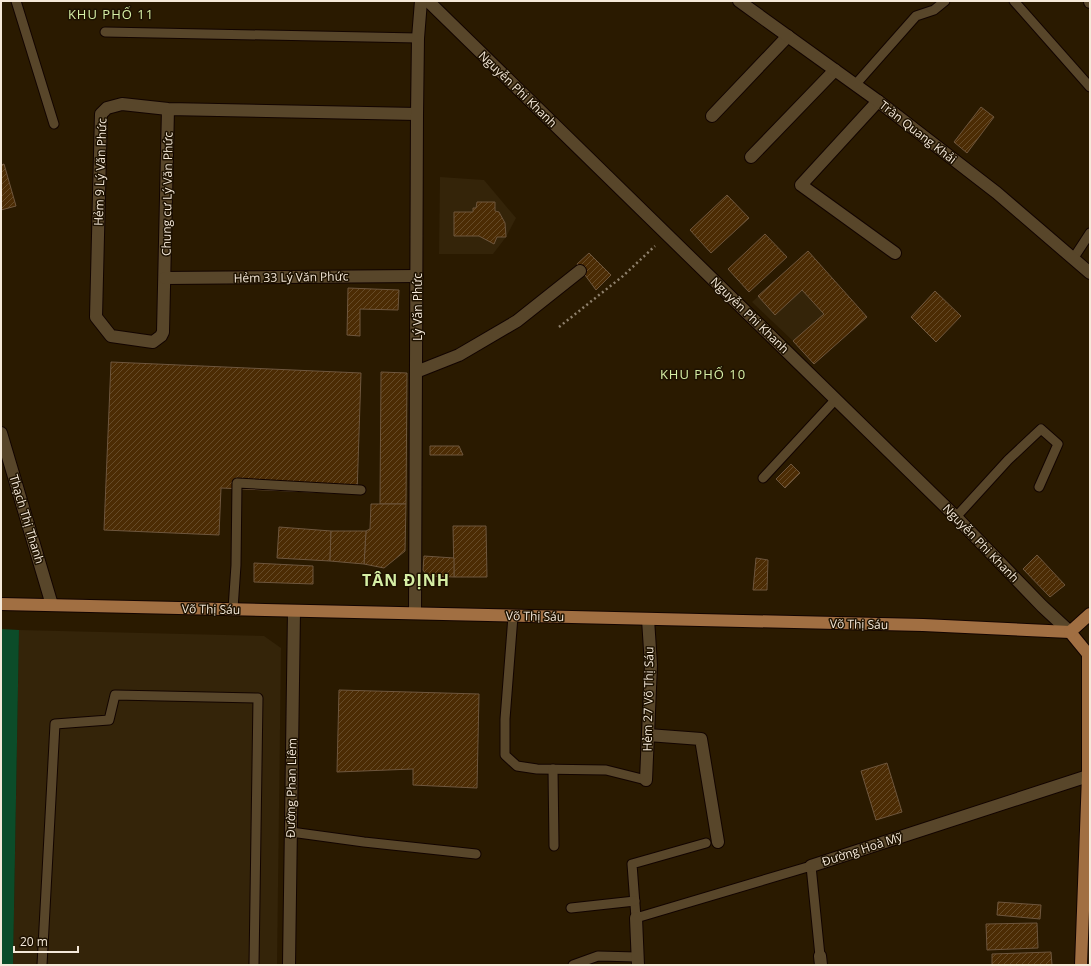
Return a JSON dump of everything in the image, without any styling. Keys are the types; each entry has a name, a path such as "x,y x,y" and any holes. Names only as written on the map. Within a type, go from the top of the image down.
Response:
{"main road":[{"name":"Võ Thị Sáu","path":"1,604 923,625 1070,632"},
{"path":"1081,965 1088,776 1089,653 1070,632 1090,614"}],"street":[{"name":"Lý Văn Phức","path":"415,614 417,114 418,38 421,1"},
{"name":"Nguyễn Phi Khanh","path":"428,1 956,517 1042,606 1070,632"},
{"name":"Trần Quang Khải","path":"739,1 878,101 997,193 1090,273"},
{"path":"712,116 788,36"},
{"path":"751,157 836,70"},
{"path":"878,101 801,185 896,253"},
{"name":"Hẻm 9 Lý Văn Phức","path":"165,278 165,316 161,336 153,342 110,336 96,317 101,114 107,108 122,104 168,109 417,114"},
{"name":"Chung cư Lý Văn Phức","path":"165,278 168,109"},
{"path":"416,372 459,355 517,321 580,271"},
{"name":"Hẻm 33 Lý Văn Phức","path":"165,278 417,276"},
{"name":"Thạch Thị Thanh","path":"1,434 52,605"},
{"name":"Đường Phan Liêm","path":"289,965 294,611"},
{"name":"Hẻm 27 Võ Thị Sáu","path":"646,780 651,665 648,619"},
{"path":"648,735 701,739 712,842"},
{"name":"Đường Hoà Mỹ","path":"811,866 1088,776"},
{"path":"636,918 637,961"}],"lane":[{"path":"16,1 54,124"},
{"path":"855,84 916,16 934,10 945,1"},
{"path":"1014,1 1090,87"},
{"path":"105,32 418,38"},
{"path":"1073,259 1090,233"},
{"path":"763,478 836,400"},
{"path":"956,517 1008,460 1041,429 1058,444 1039,487"},
{"path":"232,609 236,565 237,483 362,490"},
{"path":"513,616 505,719 505,755 517,766 537,769 606,770 646,780"},
{"path":"42,965 55,724 109,720 115,695 258,698 254,965"},
{"path":"553,769 554,846"},
{"path":"291,832 364,842 476,854"},
{"path":"636,918 632,864 712,842"},
{"path":"811,866 820,960"},
{"name":"Đường Hoà Mỹ","path":"636,918 811,866"},
{"path":"571,908 635,901"},
{"path":"573,965 598,956 637,961"}],"path":[{"path":"559,328 623,276 667,234"}],"shaded area":[{"path":"440,177 484,180 516,218 506,237 493,254 439,254"},
{"path":"808,251 867,317 814,364 793,341 752,302"},
{"path":"19,630 264,636 281,648 277,965 13,965"}],"green space":[{"path":"1,629 19,630 13,965 1,965"}],"building":[{"path":"981,107 994,117 967,153 954,142"},
{"path":"4,164 16,206 1,210 1,165"},
{"path":"727,195 749,218 711,253 690,230"},
{"path":"477,202 495,202 495,211 499,212 505,223 506,237 497,237 494,244 479,236 454,236 454,212 473,212 473,208 476,208"},
{"path":"765,234 787,257 749,292 728,269"},
{"path":"808,251 867,317 814,364 793,341 824,314 802,290 775,315 758,296"},
{"path":"589,253 611,275 596,290 577,264"},
{"path":"348,288 399,290 398,310 360,309 360,336 347,335"},
{"path":"935,291 961,316 936,342 911,317"},
{"path":"111,362 361,373 357,494 221,488 219,535 104,530"},
{"path":"381,372 407,373 406,504 380,504"},
{"path":"430,446 459,446 463,455 430,455"},
{"path":"791,464 800,473 785,488 776,479"},
{"path":"371,504 406,504 405,551 384,568 364,564 366,531 370,529"},
{"path":"453,526 486,526 487,577 454,577"},
{"path":"279,527 331,531 330,561 277,558"},
{"path":"331,531 366,531 364,564 330,561"},
{"path":"1037,555 1065,585 1050,597 1023,569"},
{"path":"424,556 454,558 454,577 427,576 423,570"},
{"path":"756,558 768,560 767,590 753,590"},
{"path":"254,563 313,566 313,584 254,582"},
{"path":"339,690 479,694 477,788 413,785 413,769 337,772"},
{"path":"887,763 902,812 876,820 861,771"},
{"path":"998,902 1041,905 1040,919 997,915"},
{"path":"1037,923 1038,948 987,950 986,924"},
{"path":"1051,952 1052,965 992,965 992,954"}],"district":[{"name":"KHU PHỐ 11","path":"111,14"},
{"name":"KHU PHỐ 10","path":"703,374"},
{"name":"TÂN ĐỊNH","path":"406,580"}]}
